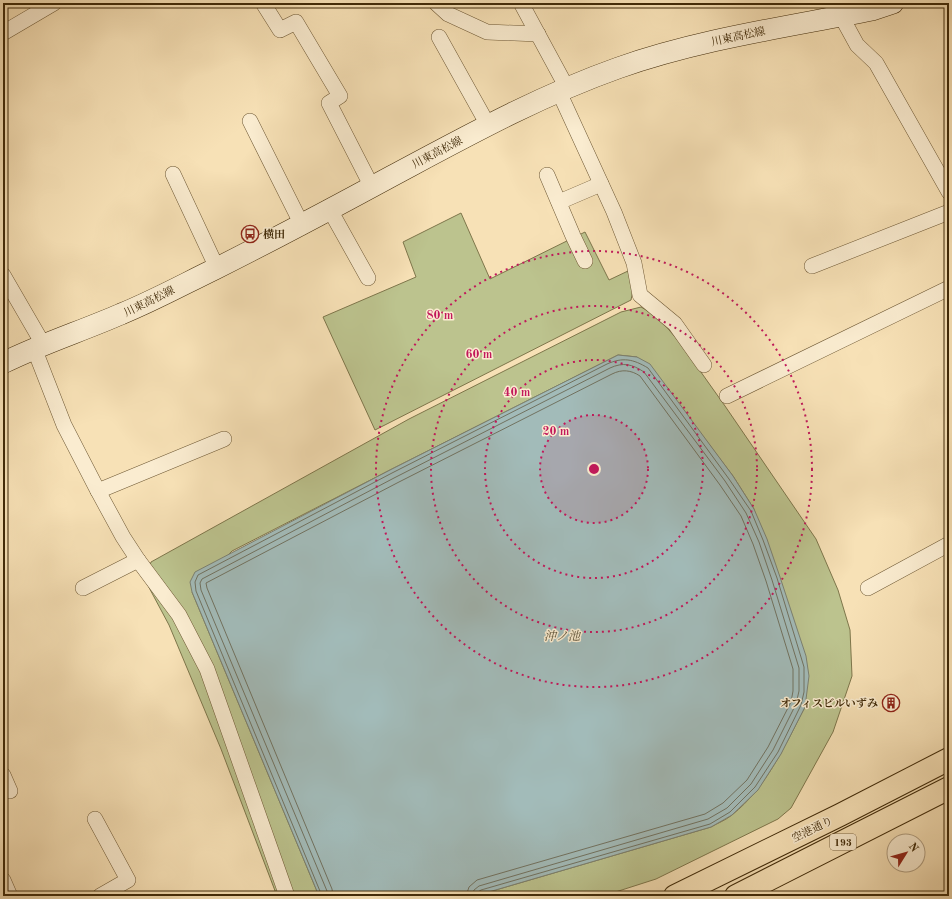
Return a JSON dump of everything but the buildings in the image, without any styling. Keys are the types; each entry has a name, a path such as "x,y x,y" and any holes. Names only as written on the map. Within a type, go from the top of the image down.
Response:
{"highway":[{"name":"空港通り","path":"675,896 840,815 949,759"},
{"name":"193","path":"736,896 949,788"}],"main road":[{"name":"川東高松線","path":"3,363 38,346 122,314 302,225 488,125 563,90 617,68 666,53 838,9 872,10 893,3"}],"street":[{"path":"3,33 54,3"},
{"path":"263,3 280,30 296,22 340,96 328,103 372,187"},
{"path":"436,3 448,14 487,32 538,34"},
{"path":"521,3 538,34 563,90 634,263 640,295 675,324 704,365"},
{"path":"838,9 857,45 876,63 949,192"},
{"path":"439,37 488,125"},
{"path":"250,121 302,225"},
{"path":"173,174 216,268"},
{"path":"547,175 585,261"},
{"path":"559,202 601,184"},
{"path":"330,210 368,278"},
{"path":"812,266 949,212"},
{"path":"3,275 38,346 64,425 98,491 123,537 138,560 179,615 207,669 283,895"},
{"path":"728,396 949,288"},
{"path":"98,491 224,440"},
{"path":"868,588 949,544"},
{"path":"84,588 138,560"},
{"path":"3,775 10,790"},
{"path":"95,819 128,880 100,896"},
{"path":"3,880 10,896"}],"green space":[{"path":"461,213 490,279 585,232 609,280 628,271 633,290 631,300 375,430 323,317 416,277 403,242"},
{"path":"641,307 658,317 681,344 816,539 838,590 850,630 852,676 833,732 791,808 778,819 656,879 603,896 475,896 711,827 725,820 744,804 765,779 805,707 754,509 733,476 705,439 637,357 618,355 232,551 192,592 319,896 277,896 221,749 169,625 145,580 151,562 409,419 621,312"}],"water":[{"name":"沖ノ池","path":"618,355 637,357 650,364 733,476 754,509 767,539 806,656 809,676 805,707 781,754 758,790 732,815 711,827 475,896 319,896 192,592 190,582 195,572 390,470"}],"place":[{"name":"横田","path":"250,234"},
{"name":"オフィスビルいずみ","path":"891,703"}]}
